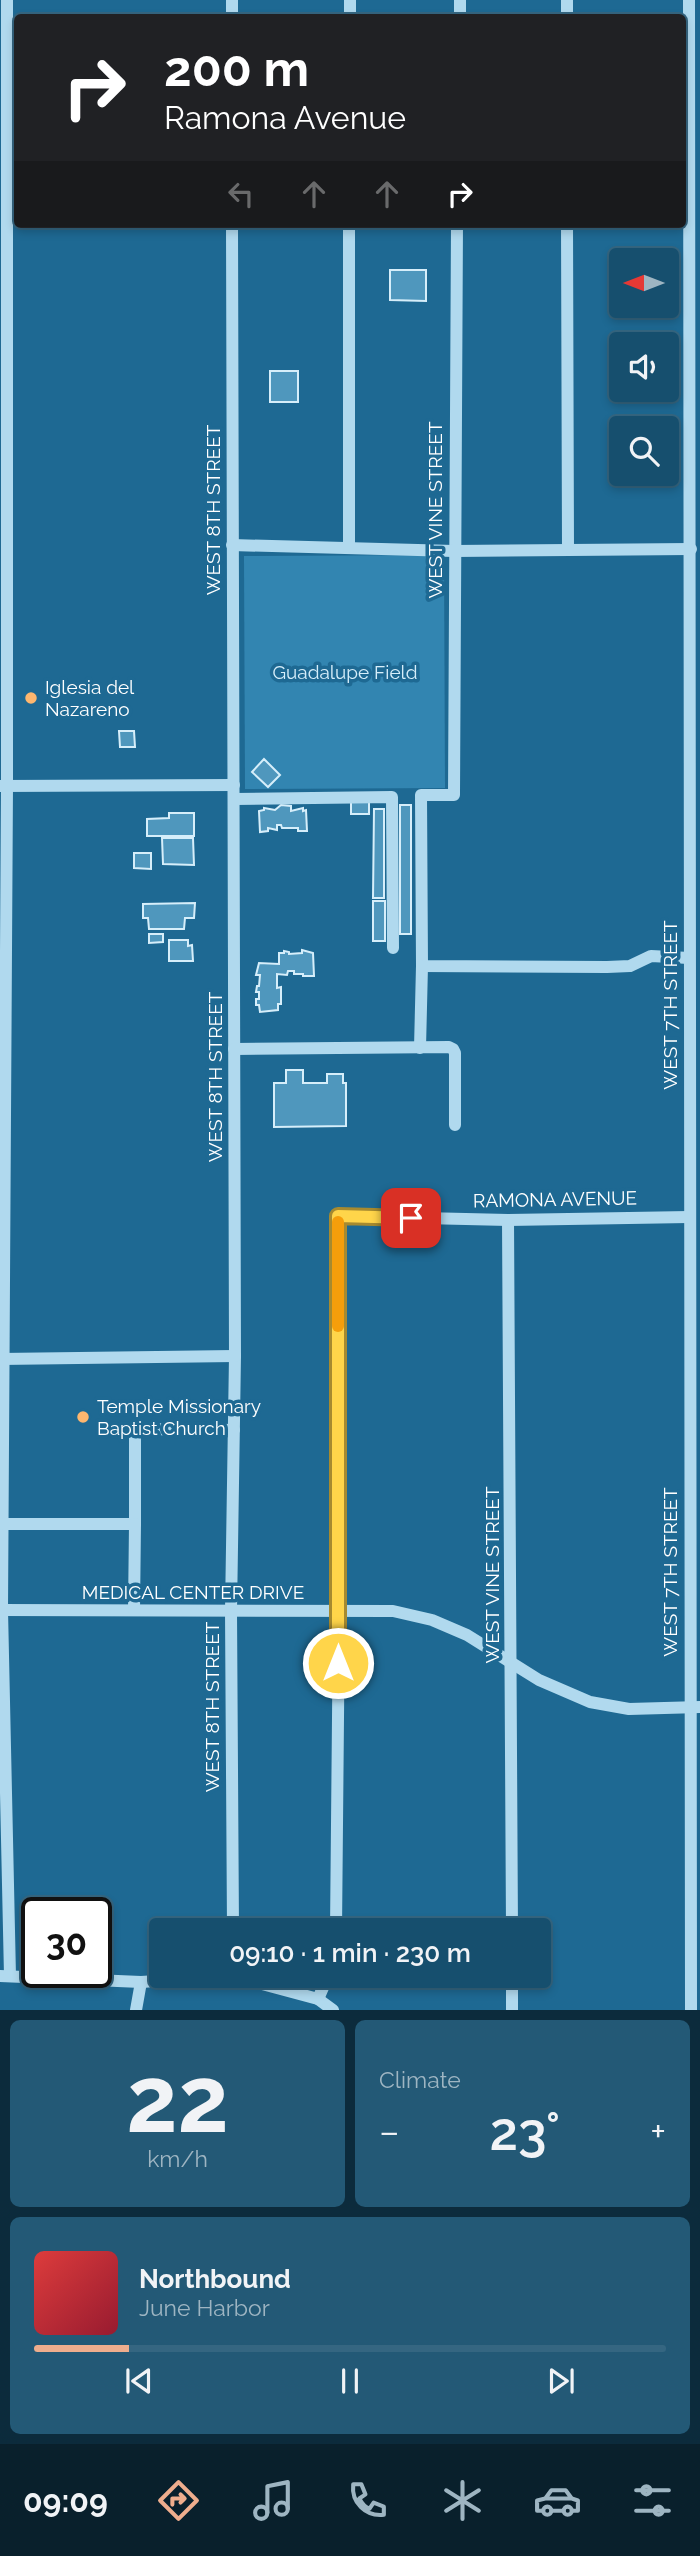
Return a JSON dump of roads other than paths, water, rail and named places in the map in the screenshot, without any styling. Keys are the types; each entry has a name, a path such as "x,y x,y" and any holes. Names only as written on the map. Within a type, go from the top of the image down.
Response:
{"street":[{"path":"7,0 1,1359 5,1976 149,1981"},
{"name":"WEST 7TH STREET","path":"689,0 695,320 695,450 691,549 695,572 695,796 689,958 695,1159 689,1217 694,1326 691,2010"},
{"name":"WEST 8TH STREET","path":"232,228 235,1356 231,1611 233,1918"},
{"path":"349,228 349,548"},
{"name":"WEST VINE STREET","path":"422,966 421,795 454,796 457,228"},
{"path":"567,228 568,550"},
{"path":"232,545 454,551 691,549"},
{"path":"4,786 234,785"},
{"path":"234,799 392,797 393,948"},
{"path":"420,1048 422,966 607,967 630,966 651,956 689,958"},
{"path":"234,1049 453,1049 455,1125"},
{"name":"RAMONA AVENUE","path":"338,1612 338,1216 508,1220 689,1217"},
{"name":"WEST VINE STREET","path":"508,1220 512,1918"},
{"path":"1,1359 235,1356"},
{"path":"134,1610 135,1429 234,1430"},
{"path":"3,1524 135,1524"},
{"name":"MEDICAL CENTER DRIVE","path":"1,1610 393,1611 432,1620 467,1635 539,1680 590,1702 629,1709 694,1707"},
{"path":"336,1918 338,1612"},
{"path":"136,2010 141,1982"},
{"path":"277,1988 318,1999 333,2010"},
{"path":"318,1999 323,1988"},
{"path":"512,1988 512,2010"}],"place":[{"name":"Iglesia del Nazareno","path":"31,698"},
{"name":"Temple Missionary Baptist Church","path":"83,1417"}],"park label":[{"name":"Guadalupe Field","path":"345,672"}]}
